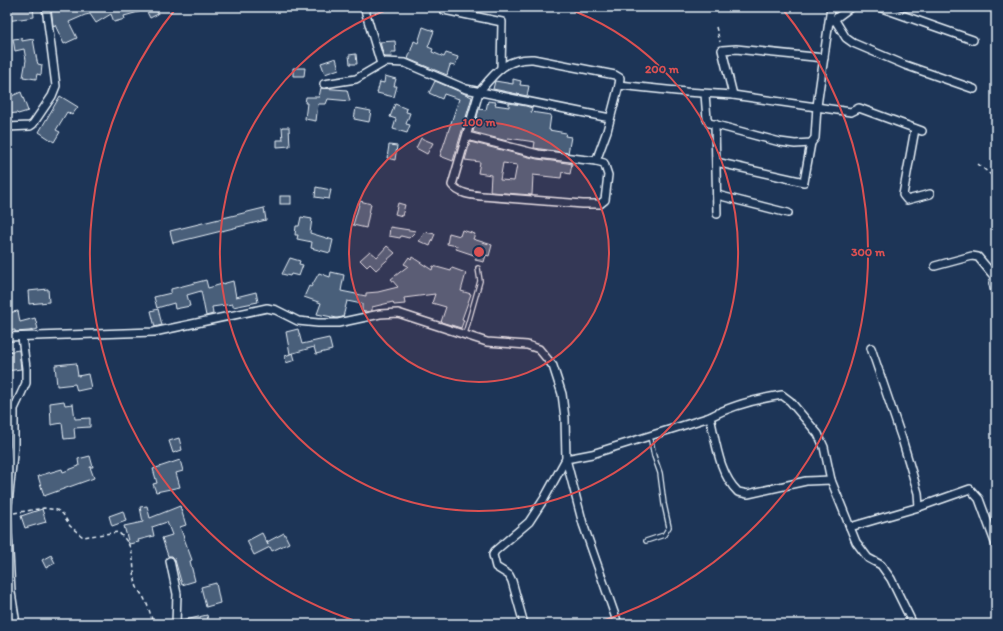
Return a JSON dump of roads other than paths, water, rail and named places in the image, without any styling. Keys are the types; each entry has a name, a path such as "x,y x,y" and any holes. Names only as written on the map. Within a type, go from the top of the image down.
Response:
{"street":[{"path":"7,127 30,126 33,124 55,90 51,35 46,7"},
{"path":"364,7 381,64"},
{"path":"444,7 444,10 502,22 501,68"},
{"path":"716,162 804,182 811,143 815,138 817,106 830,7"},
{"path":"828,24 851,7"},
{"path":"879,7 973,40"},
{"path":"835,20 846,38 853,43 905,65 974,89"},
{"path":"733,95 722,50 736,49 824,58"},
{"path":"467,136 538,154 596,161 604,164 608,175 605,200 600,204 583,204 467,194 456,190 452,183 479,92 488,80 501,68 520,59 533,59 616,75 621,79 596,161"},
{"path":"324,84 356,79 381,64 405,63 466,89 610,118"},
{"path":"619,85 705,94 733,95 851,112 859,108 922,131"},
{"path":"705,94 707,119 709,123 780,142 796,144 811,143"},
{"path":"715,124 717,214"},
{"path":"915,129 903,195 906,200 911,200 930,194"},
{"path":"717,195 788,213"},
{"path":"935,266 972,256 978,257 995,275"},
{"path":"7,337 154,332 267,308 276,310 298,321 318,323 338,323 380,314 398,313 464,336 487,342 534,346 543,352 553,366 562,394 565,418 566,459 583,524 618,624"},
{"path":"16,624 11,592 7,504 14,445 14,409 26,383 26,368 22,337"},
{"path":"871,348 902,439 918,493 919,507"},
{"path":"566,459 592,454 710,417 723,410 745,403 771,397 784,396 813,427 822,440 831,480 856,542 868,558 881,565 891,579 913,624"},
{"path":"710,417 726,476 738,492 748,494 806,481 831,480"},
{"path":"524,624 510,575 496,566 493,555 495,551 529,522 544,499 566,459"},
{"path":"850,527 919,507 970,489 979,499 996,545"},
{"path":"170,561 177,594 176,624"}],"lane":[{"path":"464,336 480,281 478,268"},
{"path":"995,275 991,283 996,305"},
{"path":"646,541 664,535 669,527 660,473 654,456 650,435"}]}
